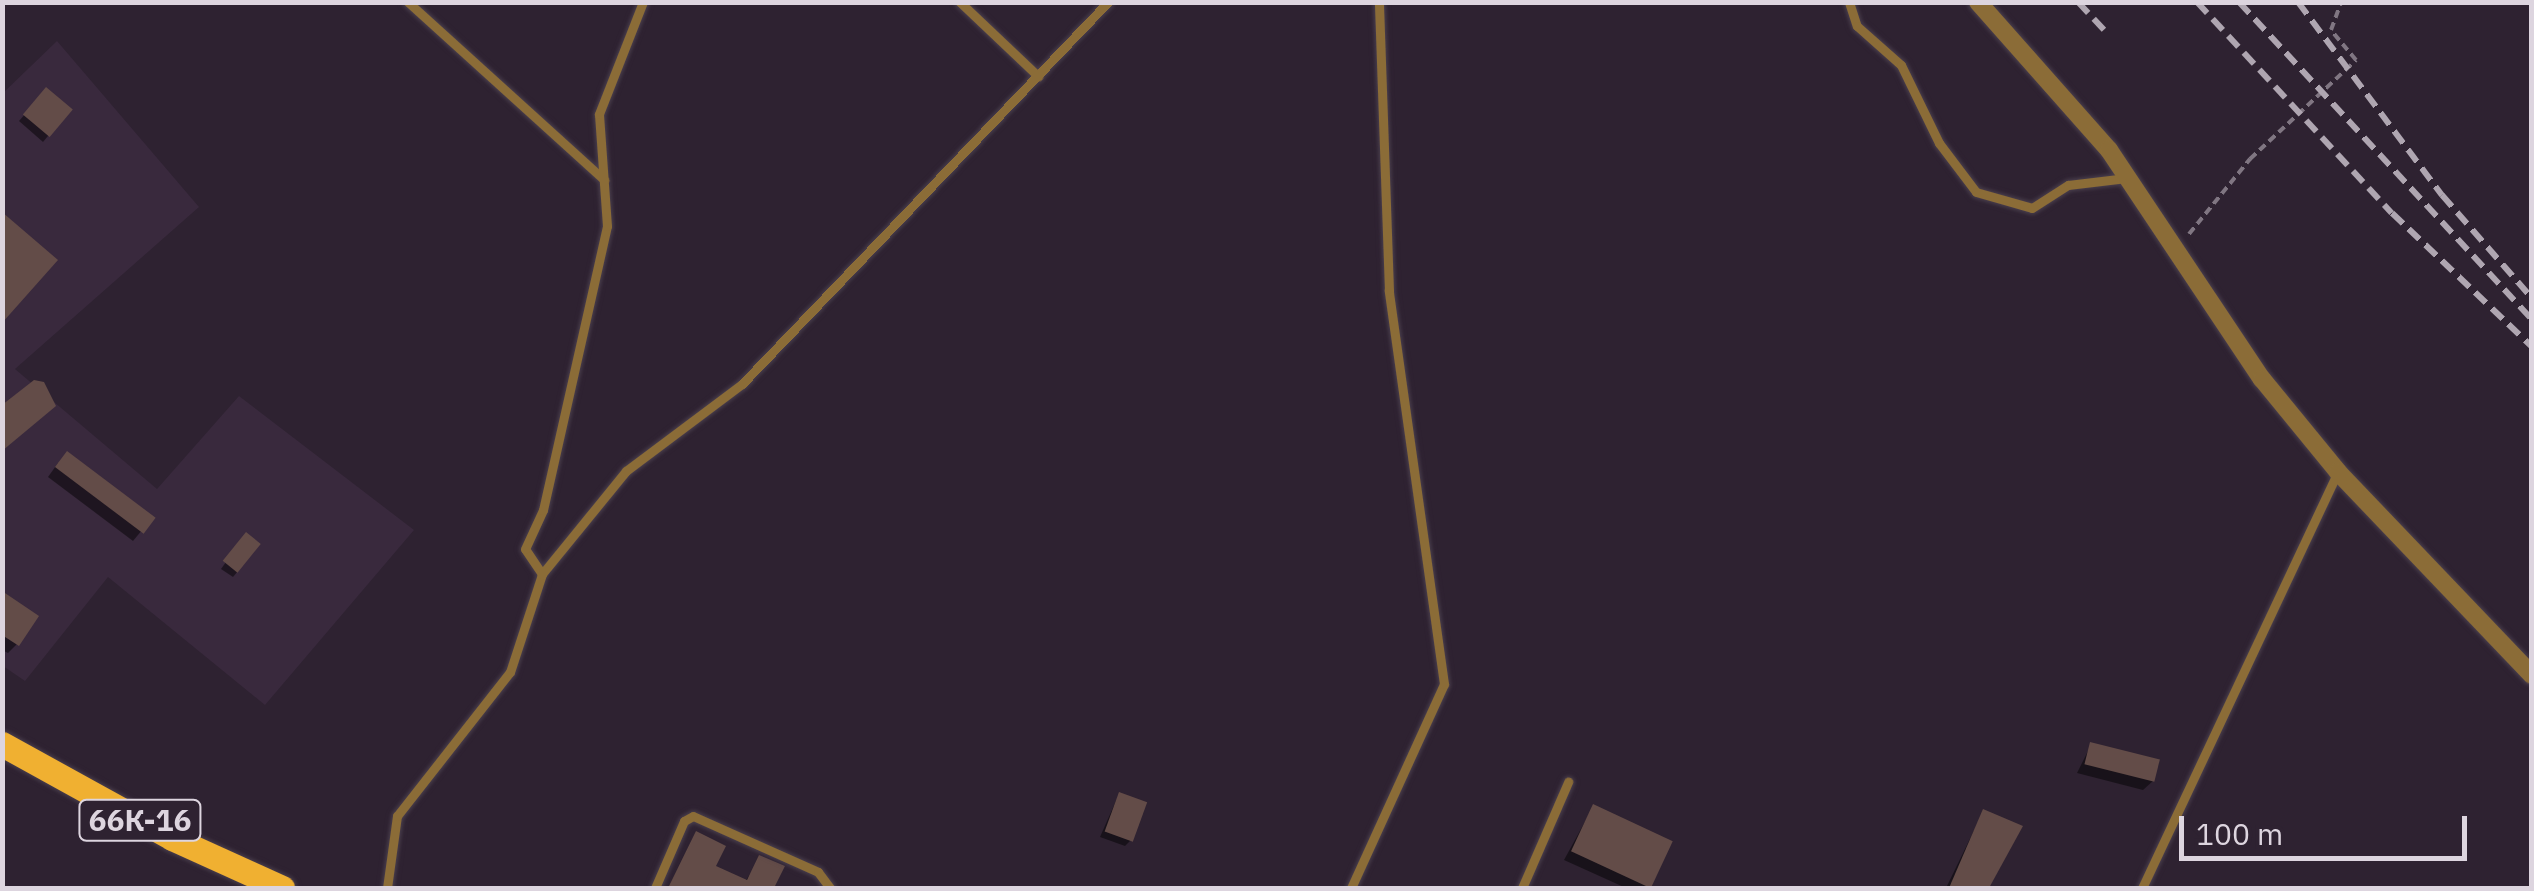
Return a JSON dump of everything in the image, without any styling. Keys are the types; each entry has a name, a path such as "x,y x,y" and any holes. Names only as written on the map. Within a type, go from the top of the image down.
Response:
{"main road":[{"name":"66К-16","path":"2,744 252,882 282,888"}],"street":[{"path":"1978,2 2127,178 2262,379 2338,472 2532,675"}],"lane":[{"path":"408,2 604,180"},
{"path":"542,574 525,549 543,510 606,226 599,114 643,2"},
{"path":"960,2 1038,76"},
{"path":"387,888 397,816 510,672 542,574 626,472 742,384 1108,2"},
{"path":"1351,888 1444,684 1389,291 1379,2"},
{"path":"1849,2 1857,26 1901,65 1938,142 1976,192 2032,208 2068,185 2127,178"},
{"path":"2142,888 2338,472"},
{"path":"1522,888 1568,782"},
{"path":"655,888 684,821 692,816 818,872 830,888"}],"path":[{"path":"2176,250 2250,160 2356,60 2332,30 2341,2"}],"shaded area":[{"path":"57,41 199,207 15,369 157,489 239,396 414,530 265,705 108,577 25,681 3,666 3,93"}],"building":[{"path":"46,87 73,109 50,137 23,115"},
{"path":"2,212 58,260 2,323"},
{"path":"34,380 44,382 56,406 2,451 2,405"},
{"path":"67,451 156,518 144,534 55,467"},
{"path":"246,532 261,544 237,573 223,561"},
{"path":"2,591 39,616 19,646 2,635"},
{"path":"2090,742 2160,759 2154,782 2084,764"},
{"path":"1119,792 1147,802 1133,842 1105,831"},
{"path":"1593,804 1673,841 1651,888 1571,851"},
{"path":"1983,809 2023,826 1989,888 1949,888"},
{"path":"696,831 726,846 716,866 747,880 759,855 785,866 774,888 668,888"}],"railway":[{"path":"2078,2 2104,30"},
{"path":"2197,2 2392,213 2532,347"},
{"path":"2239,2 2532,320"},
{"path":"2298,2 2442,195 2532,298"}]}
